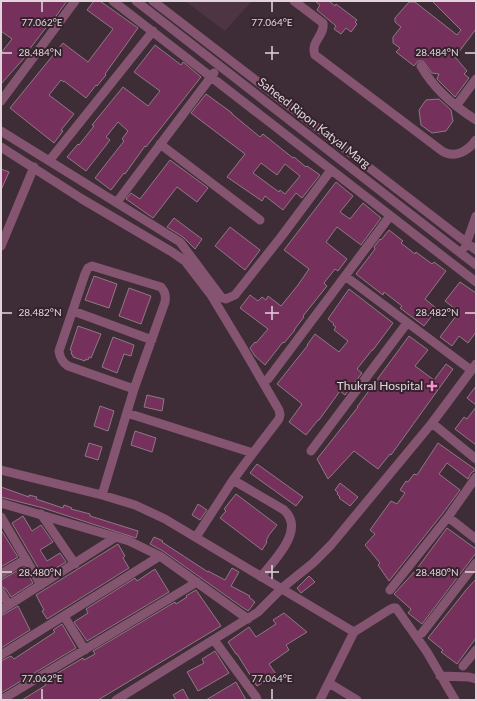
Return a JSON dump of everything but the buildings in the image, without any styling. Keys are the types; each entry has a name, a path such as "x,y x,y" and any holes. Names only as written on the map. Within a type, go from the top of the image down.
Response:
{"street":[{"path":"1,101 75,1"},
{"path":"113,1 476,282"},
{"name":"Saheed Ripon Katyal Marg","path":"136,1 476,265"},
{"name":"Saheed Ripon Katyal Marg","path":"153,1 476,250"},
{"path":"294,1 323,23 323,31 315,42 315,55 442,151 450,155 465,151 476,140"},
{"path":"49,161 153,31"},
{"path":"117,202 220,66"},
{"path":"421,66 428,78 440,92 456,106 476,120"},
{"path":"456,106 476,79"},
{"path":"1,131 180,242 221,297 226,299 235,295 331,170"},
{"path":"160,144 260,220"},
{"path":"1,147 185,261 211,295 279,410 279,419 234,480 196,537"},
{"path":"1,246 34,168"},
{"path":"268,379 390,216"},
{"path":"462,254 467,244 476,216"},
{"path":"102,495 134,389 166,296 161,287 92,266 88,268 85,274 59,351 60,357 63,363 68,366 134,389"},
{"path":"116,700 248,619 258,612 282,588 314,563 331,546 432,423 474,367 407,323 345,276"},
{"path":"73,311 152,340"},
{"path":"311,451 407,323"},
{"path":"127,413 253,453"},
{"path":"432,423 476,459"},
{"path":"1,470 102,495 135,505 165,519 354,632"},
{"path":"390,590 448,517 476,477"},
{"path":"234,480 284,510 289,516 291,529 290,537 286,545 261,576"},
{"path":"1,502 130,541 160,556 248,619"},
{"path":"41,514 74,564"},
{"path":"1,517 41,585"},
{"path":"448,517 476,539"},
{"path":"1,592 5,608 116,537"},
{"path":"1,655 160,556"},
{"path":"1,574 26,559"},
{"path":"422,633 476,563"},
{"path":"1,700 197,582"},
{"path":"320,700 354,632 392,608 396,608 427,652 455,700"},
{"path":"64,616 85,650"},
{"path":"214,640 257,700"},
{"path":"464,666 476,650"},
{"path":"440,676 469,677 476,679"},
{"path":"329,682 357,700"}],"shaded area":[{"path":"185,1 252,1 225,31"}],"place":[{"name":"Thukral Hospital","path":"432,386"}]}
